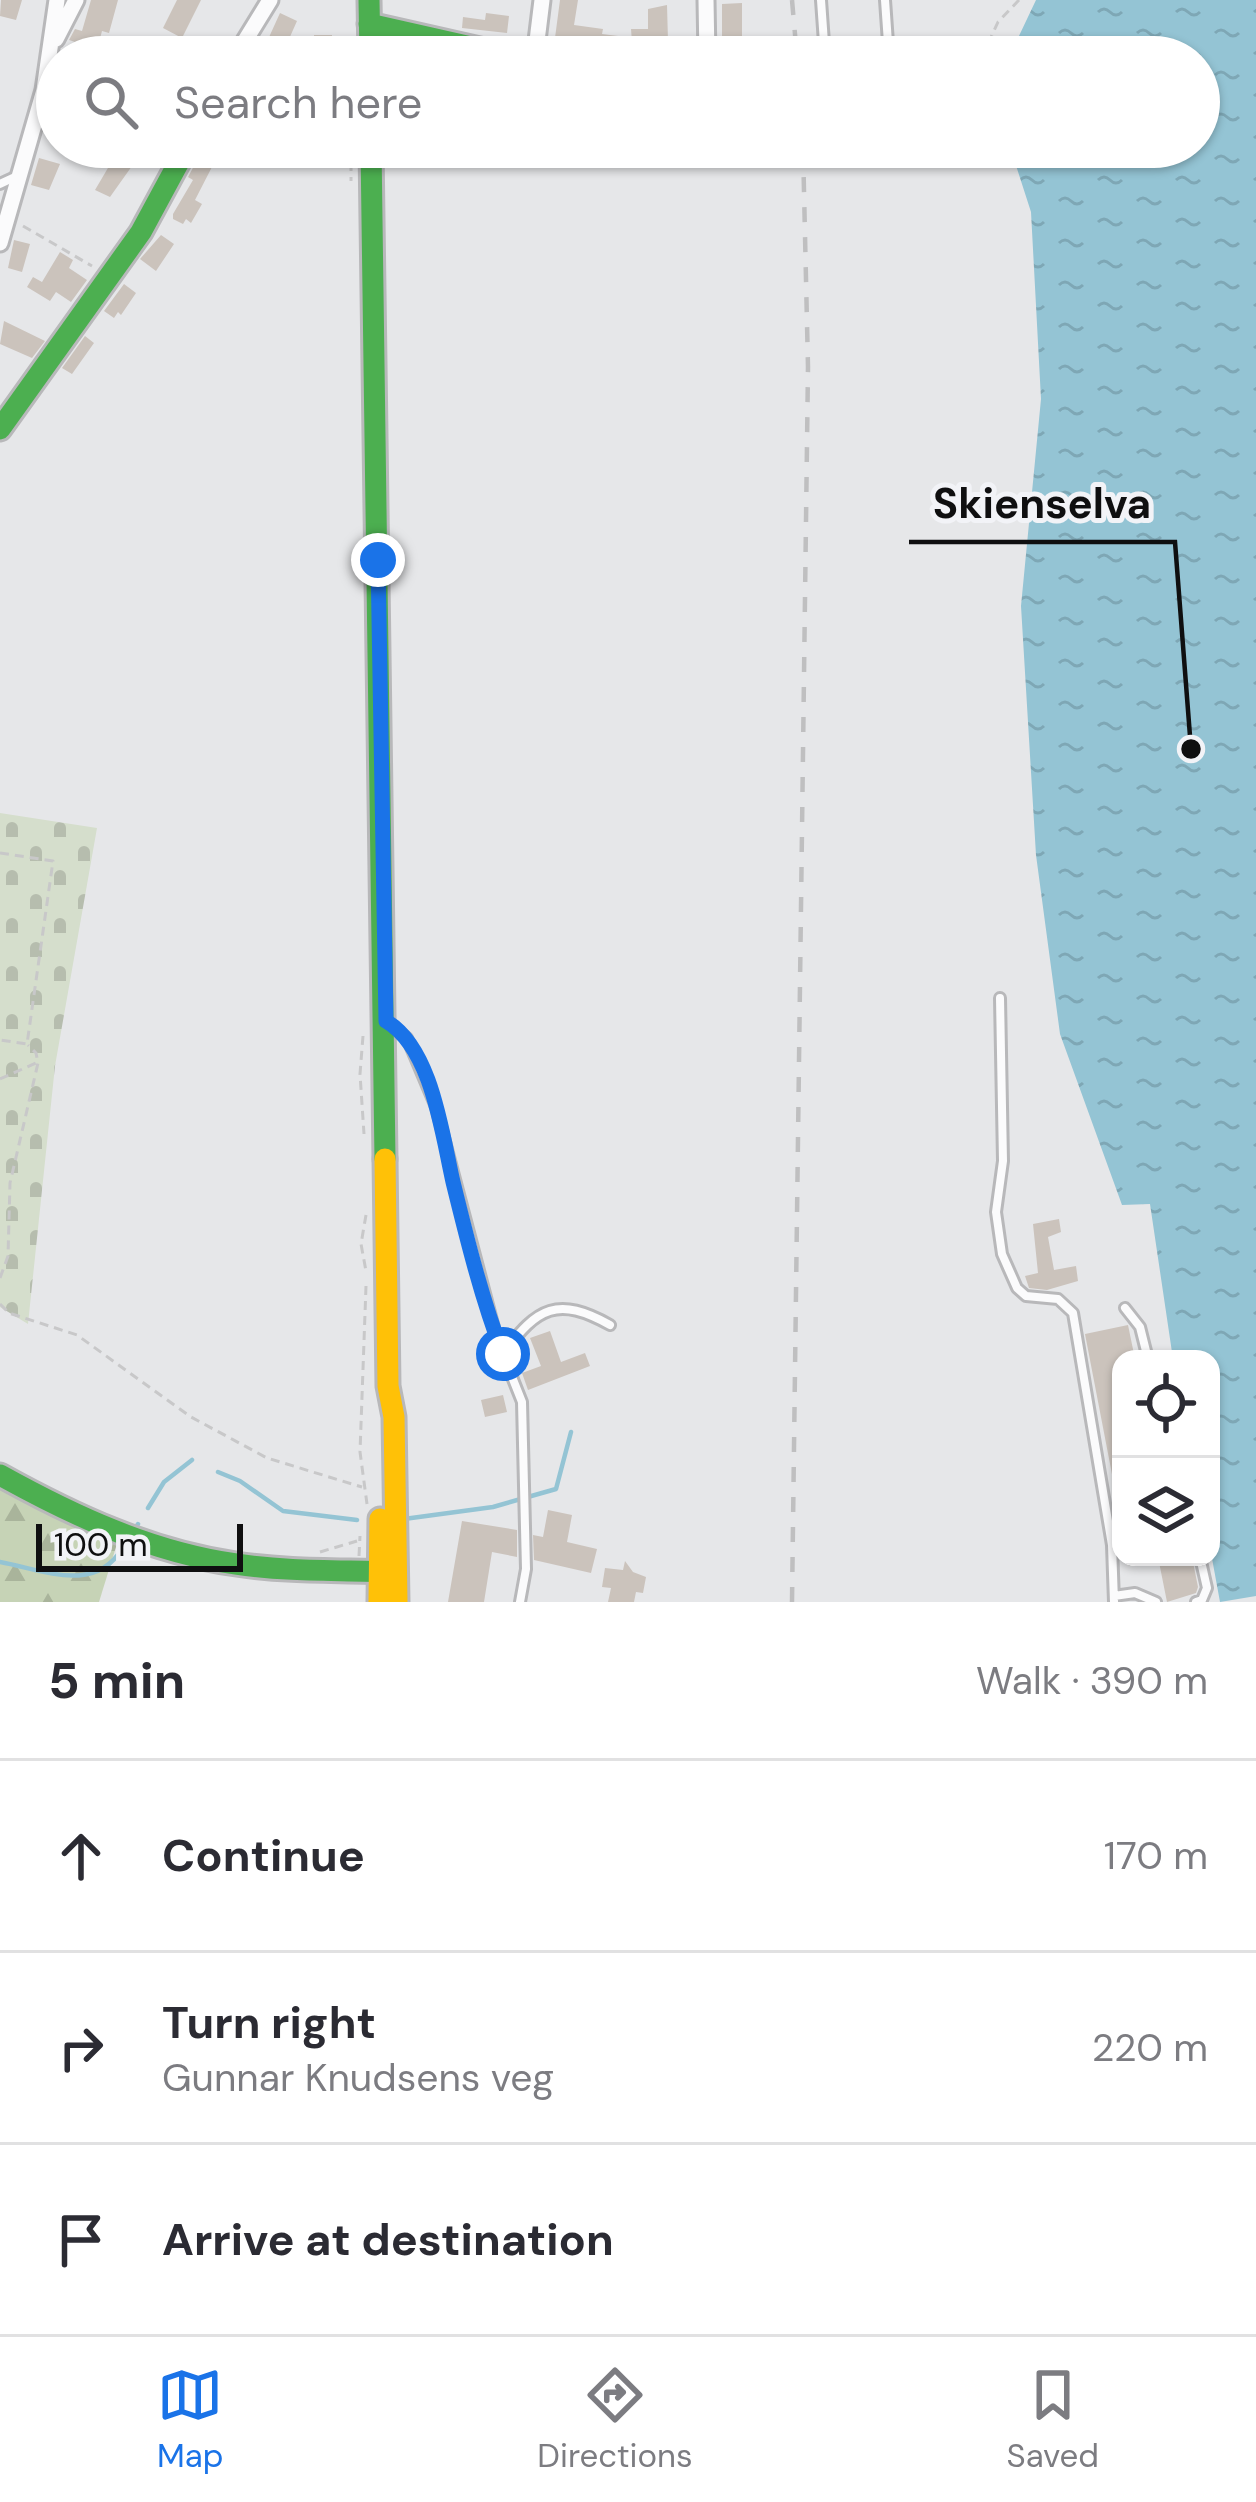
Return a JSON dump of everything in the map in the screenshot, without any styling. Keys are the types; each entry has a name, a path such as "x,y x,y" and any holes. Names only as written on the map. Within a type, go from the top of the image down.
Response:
{"main road":[{"path":"369,12 446,36"},
{"path":"0,428 157,206 176,168"},
{"path":"371,168 375,1024 388,1386 382,1419 380,1602"},
{"path":"0,1475 94,1524 174,1552 240,1564 378,1572"},
{"path":"378,1572 397,1602"}],"street":[{"path":"53,36 57,0"},
{"path":"58,36 76,0"},
{"path":"248,36 269,0"},
{"path":"538,36 542,0"},
{"path":"706,0 707,36"},
{"path":"0,243 36,120"}],"lane":[{"path":"821,0 824,36"},
{"path":"884,0 887,36"},
{"path":"0,184 19,176"},
{"path":"1000,998 1003,1161 997,1226 1002,1254 1017,1288 1035,1299 1058,1299 1073,1313 1112,1545 1114,1599 1135,1593 1156,1602"},
{"path":"375,1024 407,1038 416,1054 442,1129 503,1354 523,1402 526,1569 520,1602"},
{"path":"1125,1308 1140,1327 1146,1350"},
{"path":"503,1354 523,1325 547,1311 583,1310 610,1325"},
{"path":"1196,1602 1207,1588 1202,1566"}],"path":[{"path":"992,36 1019,0"},
{"path":"351,168 351,194"},
{"path":"8,217 89,266 111,273"},
{"path":"0,853 53,861 27,1044"},
{"path":"365,1143 360,1074 375,1024"},
{"path":"0,1040 27,1044 38,1063 10,1183 8,1256 0,1278"},
{"path":"0,1079 38,1063"},
{"path":"0,1180 10,1183"},
{"path":"367,1516 360,1453 367,1272 362,1233 369,1203"},
{"path":"0,1304 8,1313 76,1335 191,1417 267,1458 364,1487"},
{"path":"308,1553 338,1549 358,1540 364,1530"},
{"path":"358,1540 378,1572"}],"green space":[{"path":"0,813 97,828 55,1066 28,1324 0,1307"},
{"path":"0,1474 120,1534 99,1602 0,1602"}],"water":[{"path":"1036,0 1256,0 1256,1596 1220,1602 1213,1566 1220,1566 1220,1350 1172,1350 1150,1204 1122,1205 1060,1034 1036,855 1021,606 1041,399 1031,212 1017,168 1220,168 1220,36 1019,36"}],"building":[{"path":"1,0 22,0 16,20 0,16"},
{"path":"91,0 118,0 109,33 71,36 75,29 82,31"},
{"path":"177,0 201,0 183,36 163,28"},
{"path":"560,0 578,0 574,25 618,36 555,36"},
{"path":"742,3 742,36 722,36 722,4"},
{"path":"667,5 668,36 632,36 631,29 648,29 648,9"},
{"path":"280,13 297,21 290,36 270,36"},
{"path":"486,13 509,16 507,33 462,28 463,17 485,20"},
{"path":"36,168 58,168 49,190 31,185"},
{"path":"108,168 131,168 110,197 95,190"},
{"path":"193,168 211,168 195,200 202,204 191,223 186,219 183,224 173,214 193,180 188,177"},
{"path":"161,235 174,244 156,271 140,259"},
{"path":"14,240 30,244 22,272 8,268"},
{"path":"60,252 73,260 69,268 87,280 71,302 56,292 50,301 27,287 33,277 42,282"},
{"path":"124,284 136,293 114,318 104,311"},
{"path":"4,321 45,341 32,358 0,344"},
{"path":"85,336 94,343 72,374 62,368"},
{"path":"1059,1219 1061,1232 1048,1237 1054,1270 1076,1266 1078,1281 1047,1290 1029,1288 1025,1276 1038,1273 1033,1224"},
{"path":"1128,1325 1133,1350 1112,1350 1112,1474 1085,1334"},
{"path":"550,1331 561,1362 585,1353 590,1366 528,1390 522,1373 541,1366 530,1338"},
{"path":"503,1395 507,1412 485,1417 481,1400"},
{"path":"548,1510 572,1515 567,1542 597,1549 591,1573 534,1560 533,1535 543,1537"},
{"path":"462,1521 517,1530 517,1557 492,1552 484,1602 448,1602"},
{"path":"625,1561 633,1572 646,1577 643,1593 636,1592 634,1602 608,1602 611,1588 602,1587 605,1568 623,1570"},
{"path":"1160,1566 1194,1566 1196,1593 1167,1602"}],"waterway":[{"path":"404,1519 493,1507 556,1489 571,1432"},
{"path":"148,1508 164,1482 192,1460"},
{"path":"218,1472 240,1481 283,1511 357,1520"},
{"path":"0,1562 83,1575 111,1563 122,1549"}],"railway":[{"path":"792,0 795,36"},
{"path":"792,1602 808,367 803,168"}],"traffic: fast":[{"path":"369,0 370,36"},
{"path":"369,24 422,36"},
{"path":"0,429 141,232 176,168"},
{"path":"371,168 385,1159"},
{"path":"0,1475 56,1505 174,1551 275,1568 395,1572"}],"traffic: slow":[{"path":"385,1159 397,1602"},
{"path":"379,1602 380,1519"}],"place":[{"name":"Skienselva","path":"1191,749"}],"route":[{"path":"378,560 386,1021 407,1038 436,1107 503,1354"}]}
